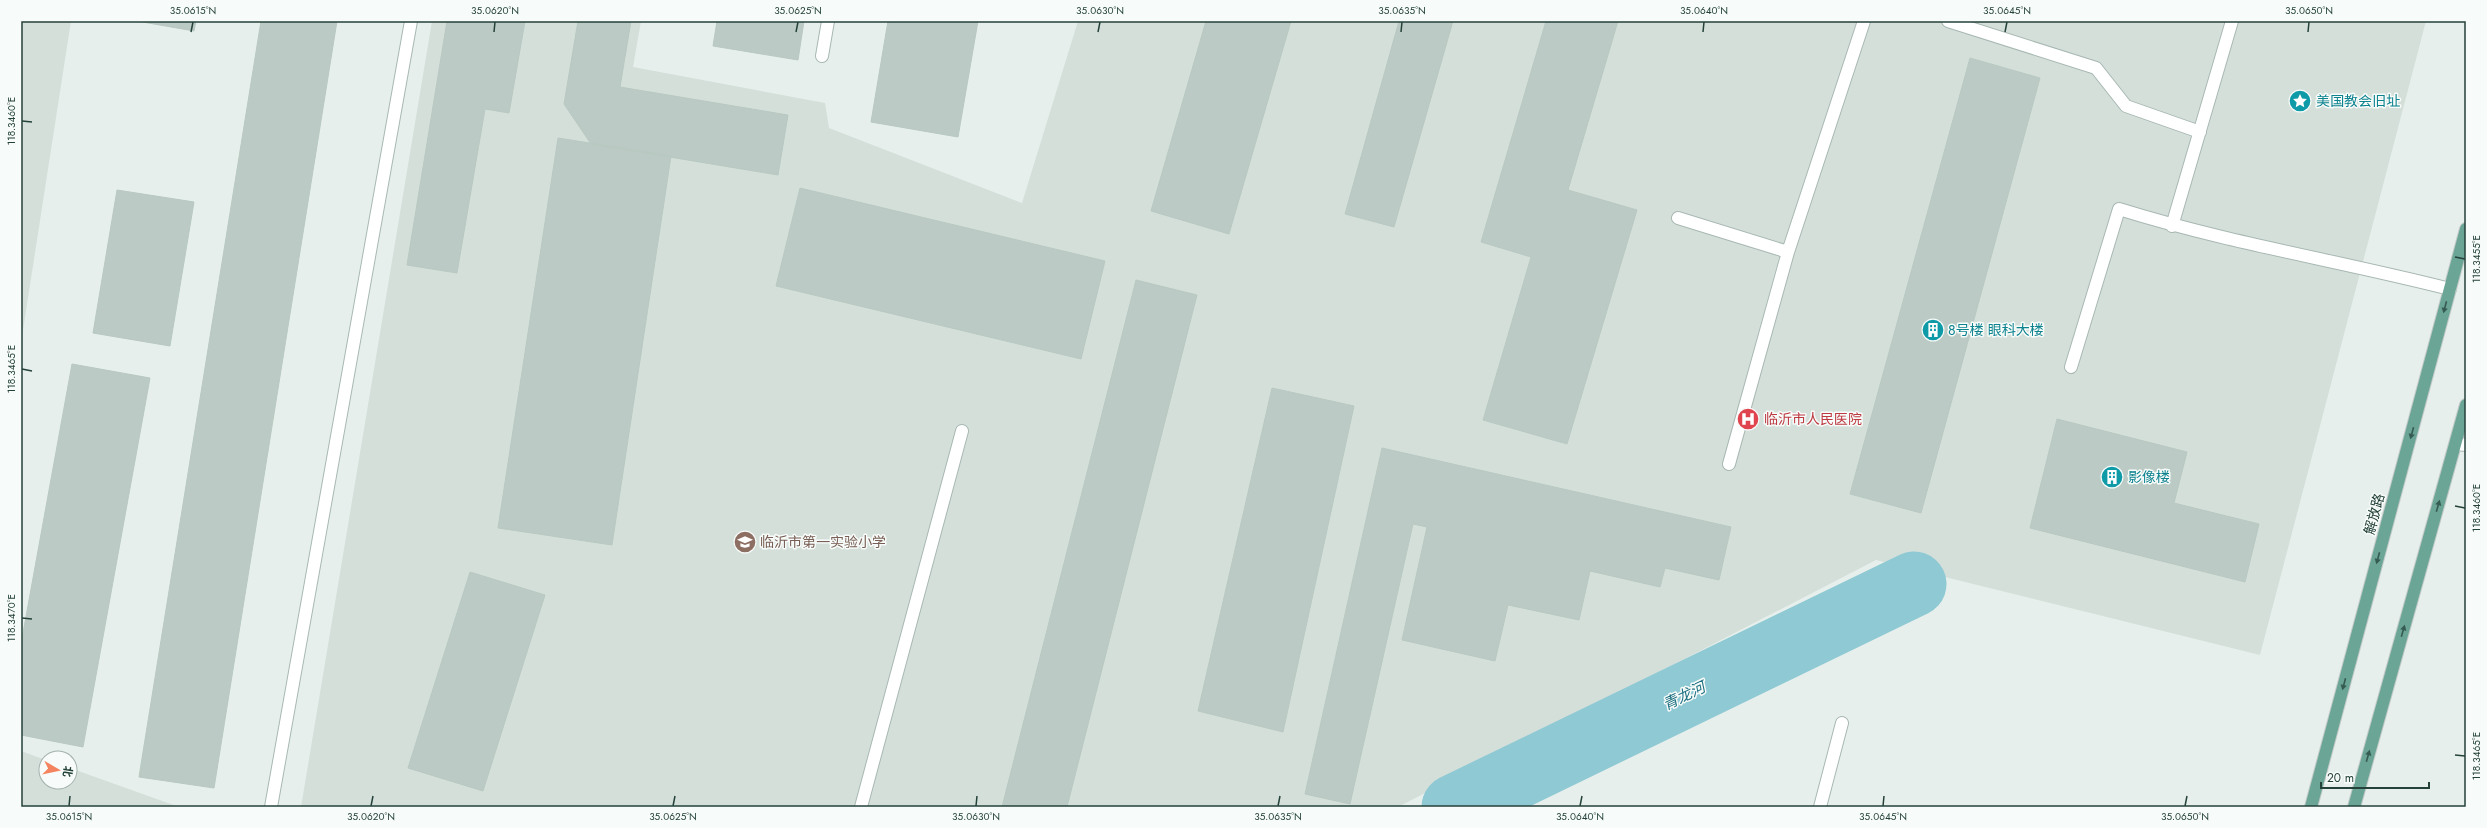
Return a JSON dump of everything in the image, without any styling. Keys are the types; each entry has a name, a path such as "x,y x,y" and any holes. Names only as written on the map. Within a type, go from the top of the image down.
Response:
{"main road":[{"name":"解放路","path":"2311,807 2466,229"},
{"path":"2354,807 2461,444 2466,405"}],"street":[{"path":"271,807 411,21"},
{"path":"822,56 828,21"},
{"path":"1729,464 1788,252 1864,21"},
{"path":"1948,21 2096,68 2126,106 2200,132"},
{"path":"2172,226 2232,21"},
{"path":"2071,366 2119,209 2172,226 2361,266 2450,289"},
{"path":"1678,218 1788,252"},
{"path":"861,807 962,431"},
{"path":"1820,807 1842,723"}],"shaded area":[{"path":"21,21 71,21 21,343"},
{"path":"432,21 641,21 633,67 825,103 829,128 1022,203 1078,21 2426,21 2260,655 1876,560 1398,807 301,807"},
{"path":"21,751 38,757 38,790 78,790 78,771 179,807 21,807"}],"building":[{"path":"137,21 196,21 194,31"},
{"path":"261,21 337,21 214,788 139,777"},
{"path":"447,21 525,21 509,113 485,109 457,273 407,265"},
{"path":"578,21 631,21 620,87 788,115 778,175 591,144 564,104"},
{"path":"717,21 804,21 798,60 713,46"},
{"path":"888,21 978,21 958,137 871,122"},
{"path":"1206,21 1291,21 1229,234 1151,211"},
{"path":"1399,21 1453,21 1394,227 1345,214"},
{"path":"1546,21 1618,21 1568,190 1637,210 1567,444 1483,420 1531,257 1481,242"},
{"name":"8号楼 眼科大楼","path":"1970,58 2040,78 1921,513 1850,494"},
{"path":"558,138 671,156 612,545 498,528"},
{"path":"800,188 1105,261 1081,359 776,286"},
{"path":"117,190 194,202 170,346 93,333"},
{"path":"1136,280 1197,295 1067,807 1002,807"},
{"path":"72,364 150,378 83,747 21,735 21,644"},
{"path":"1272,388 1354,406 1283,732 1198,711"},
{"name":"影像楼","path":"2057,419 2187,452 2174,503 2259,524 2245,582 2030,528"},
{"path":"1382,448 1731,527 1719,580 1665,568 1660,587 1590,571 1579,620 1508,605 1495,661 1402,640 1427,527 1413,524 1350,804 1305,794"},
{"path":"470,572 545,595 483,791 408,768"}],"waterway":[{"name":"青龙河","path":"1454,807 1914,584"}],"place":[{"name":"美国教会旧址","path":"2300,101"},
{"name":"8号楼 眼科大楼","path":"1933,330"},
{"name":"临沂市人民医院","path":"1748,419"},
{"name":"影像楼","path":"2112,477"},
{"name":"临沂市第一实验小学","path":"745,542"}]}
